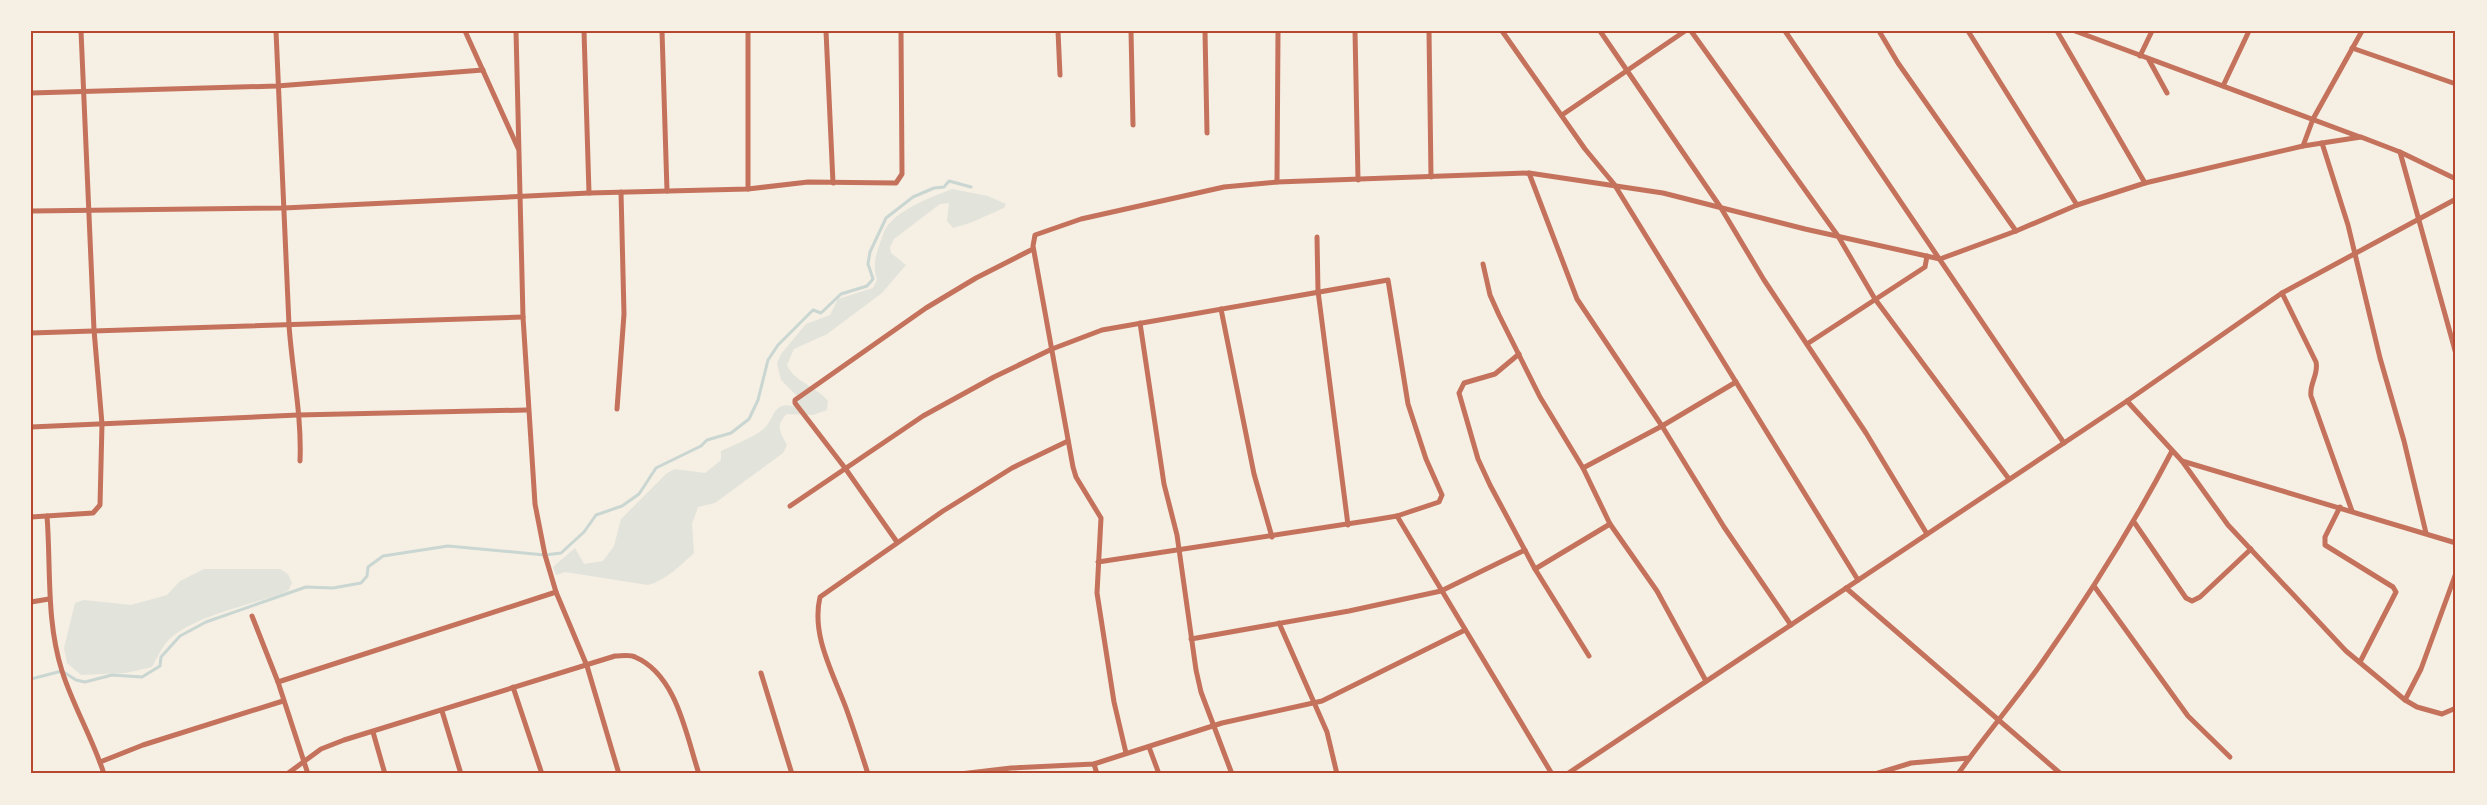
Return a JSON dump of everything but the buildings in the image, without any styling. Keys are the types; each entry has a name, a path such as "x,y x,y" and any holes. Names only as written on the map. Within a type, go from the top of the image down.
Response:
{"street":[{"path":"31,517 93,513 98,510 102,424 94,330 82,31"},
{"path":"276,31 289,325 292,373 298,415 300,460"},
{"path":"465,31 519,150"},
{"path":"516,31 523,317 527,410 535,504 545,555 556,592 587,666 619,774"},
{"path":"584,31 588,193"},
{"path":"662,31 667,191"},
{"path":"748,31 748,189"},
{"path":"826,31 833,182"},
{"path":"31,211 284,208 519,198 588,193 748,189 791,183 896,183 902,174 901,31"},
{"path":"1058,31 1060,75"},
{"path":"1131,31 1133,125"},
{"path":"1205,31 1207,132"},
{"path":"1278,31 1278,182"},
{"path":"1354,31 1358,180"},
{"path":"1429,31 1431,177"},
{"path":"1502,31 1614,184 1858,580"},
{"path":"1600,31 1721,208 1764,280 1866,433 1927,534"},
{"path":"1562,115 1685,31"},
{"path":"1691,31 1806,195 1838,236 1875,299 2009,480"},
{"path":"1785,31 2064,443"},
{"path":"1878,31 1898,63 2016,231"},
{"path":"1968,31 2077,205"},
{"path":"2057,31 2144,183"},
{"path":"2075,31 2400,152 2456,179"},
{"path":"2140,56 2152,31"},
{"path":"2223,86 2250,31"},
{"path":"2303,146 2313,119 2362,31"},
{"path":"2352,48 2456,84"},
{"path":"2148,59 2167,93"},
{"path":"31,93 277,86 483,70"},
{"path":"1126,753 1103,641 1097,593 1102,527 1100,518 1076,477 1044,314 1033,249 1035,235 1081,219 1224,187 1278,182 1529,172 1663,193 1940,259 2016,231 2077,205 2144,183 2303,146 2361,137"},
{"path":"2322,143 2355,255 2426,533"},
{"path":"2400,152 2456,354"},
{"path":"1529,172 1577,299 1662,426 1724,527 1791,625"},
{"path":"617,409 624,314 621,192"},
{"path":"1569,773 2127,401 2282,294 2456,199"},
{"path":"1317,237 1318,291 1348,525"},
{"path":"897,542 845,468 795,403 795,400 926,308 976,278 1033,249"},
{"path":"1807,344 1925,267 1927,256"},
{"path":"1483,264 1490,295 1540,397 1583,468 1610,524 1657,591 1706,681"},
{"path":"790,506 924,416 994,377 1052,349 1102,330 1388,280 1408,404 1426,459 1442,497 1439,502 1398,516 1348,525 1098,562"},
{"path":"2282,294 2316,362 2317,367 2310,390 2311,396 2352,511"},
{"path":"1221,309 1254,474 1272,537"},
{"path":"31,333 523,317"},
{"path":"1140,323 1164,484 1179,551 1191,639 1201,692 1232,774"},
{"path":"1519,354 1495,374 1464,384 1459,393 1478,459 1535,569 1589,656"},
{"path":"1583,468 1662,426 1736,382"},
{"path":"2127,401 2182,461 2228,525 2338,643 2405,700 2417,707 2442,714 2456,708"},
{"path":"31,427 298,415 527,410"},
{"path":"868,774 846,707 826,658 818,609 820,597 897,542 1012,468 1068,441"},
{"path":"1958,774 2043,660 2094,586 2134,522 2172,451"},
{"path":"2182,461 2456,542"},
{"path":"2340,507 2325,537 2325,544 2393,587 2396,592 2360,662"},
{"path":"47,516 51,570 49,599 62,671 104,774"},
{"path":"1398,516 1441,591 1552,774"},
{"path":"2134,522 2186,598 2192,601 2200,597 2251,549"},
{"path":"1535,569 1610,524"},
{"path":"1191,639 1350,612 1441,591 1525,550"},
{"path":"2405,700 2421,669 2456,574"},
{"path":"2094,586 2188,716 2230,757"},
{"path":"1846,588 2061,774"},
{"path":"278,682 556,592"},
{"path":"31,602 49,599"},
{"path":"252,616 278,682 308,774"},
{"path":"1279,623 1327,732 1336,774"},
{"path":"960,774 1011,768 1094,764 1213,726 1315,702 1407,661 1465,630"},
{"path":"286,774 321,750 373,732 615,656 634,656 661,677 672,695 699,774"},
{"path":"761,673 792,774"},
{"path":"513,687 542,774"},
{"path":"100,762 143,744 283,701"},
{"path":"442,711 461,774"},
{"path":"373,732 385,774"},
{"path":"1149,746 1160,774"},
{"path":"1875,774 1911,763 1969,758"},
{"path":"1094,764 1098,774"}],"shaded area":[{"path":"952,189 988,196 1006,204 1004,208 970,223 953,228 947,221 949,203 940,204 894,239 890,247 891,253 906,265 882,293 827,334 794,349 787,365 790,371 800,380 818,391 828,401 827,410 813,415 787,414 780,425 787,445 783,453 715,503 698,507 692,524 694,553 667,576 648,585 565,572 556,575 553,567 575,548 584,564 603,561 614,546 621,519 667,473 675,469 705,473 721,460 721,451 766,427 778,408 788,405 796,407 799,398 781,380 777,363 781,354 806,324 830,315 838,299 873,288 877,280 876,254 884,232 891,221 916,204"},
{"path":"204,569 280,569 288,574 292,583 288,591 190,625 165,644 152,667 126,673 81,675 67,663 64,648 75,603 84,600 131,605 167,595 180,581"}],"waterway":[{"path":"31,679 62,671 76,680 85,682 112,675 142,677 160,666 161,657 180,636 206,622 306,587 333,588 361,583 367,576 368,567 383,556 448,546 545,555 561,553 584,532 596,515 622,506 639,494 656,468 701,446 707,440 731,433 749,419 758,400 768,360 778,345 813,310 821,313 841,294 867,286 873,279 868,264 870,252 886,218 913,197 934,188 944,187 949,181 971,187"}]}
